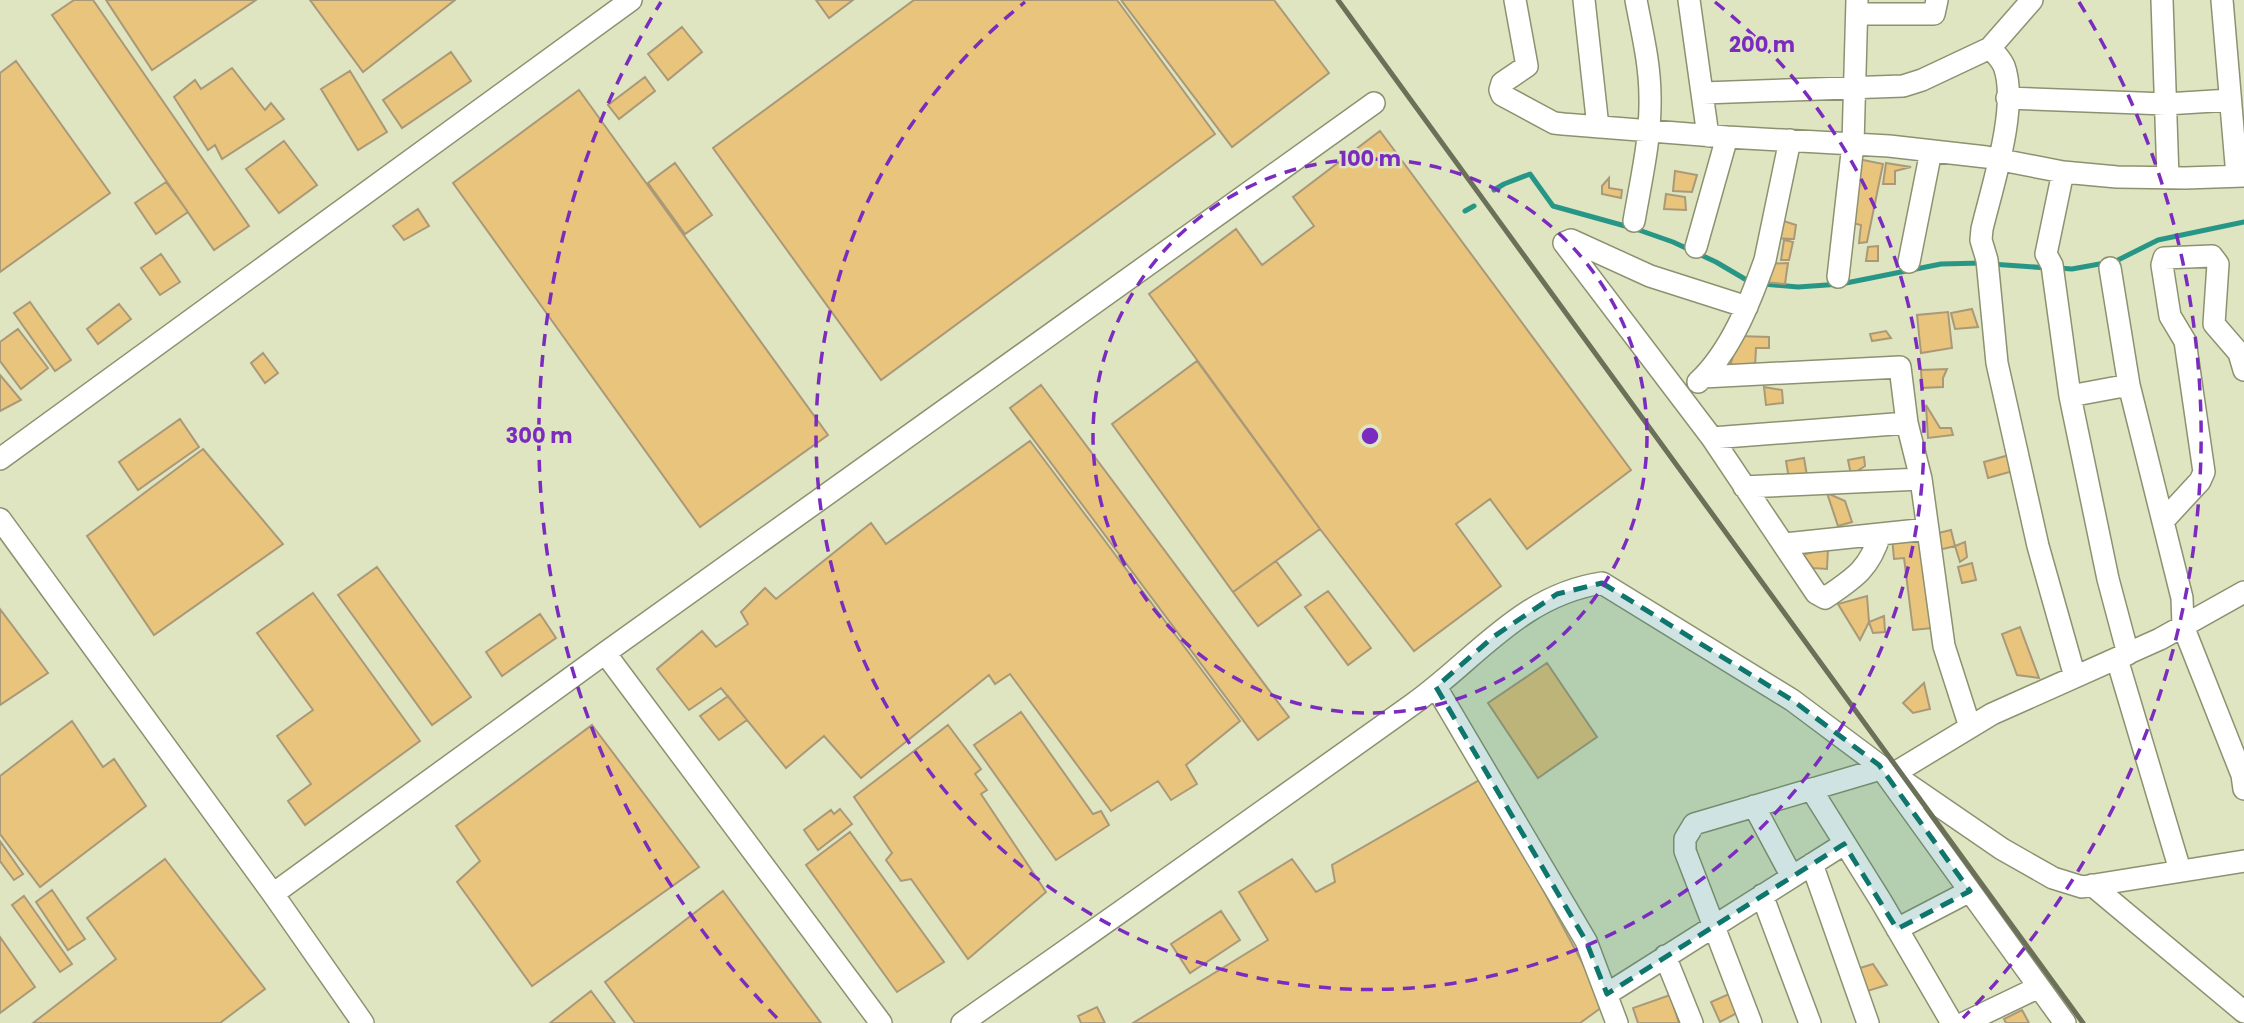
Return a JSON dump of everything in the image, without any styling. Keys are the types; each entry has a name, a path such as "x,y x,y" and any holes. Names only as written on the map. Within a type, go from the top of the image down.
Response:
{"street":[{"path":"0,459 631,0"},
{"path":"1515,0 1527,66 1502,83 1502,95 1554,123 1853,144 1999,160 2063,172 2168,178 2240,176 2221,0"},
{"path":"1584,0 1598,127"},
{"path":"1634,221 1649,131 1649,71 1636,0"},
{"path":"1689,0 1703,93 1718,136 1696,247"},
{"path":"1838,277 1853,144 1857,7 1934,14 1937,0"},
{"path":"1703,93 1903,86 1922,80 1990,48 2032,0"},
{"path":"2162,0 2168,178"},
{"path":"1990,48 2003,64 2007,98 2006,134 1981,240 1987,260 1997,363 2038,546 2076,677"},
{"path":"2007,98 2166,104 2230,100"},
{"path":"273,894 1374,103"},
{"path":"1681,398 1717,360 1747,307 1765,260 1790,140"},
{"path":"1909,262 1931,151"},
{"path":"2063,172 2046,254 2052,265 2070,396 2122,656 2180,870"},
{"path":"1747,307 1650,276 1571,240 1564,243 1712,438 1816,593 1825,598 1855,578 1875,551 1880,534"},
{"path":"2163,521 2200,481 2204,472 2185,341 2170,316 2162,265 2164,258 2212,256 2216,259 2218,264 2214,324 2239,354 2244,370"},
{"path":"2110,268 2129,385 2182,598 2183,626 2242,775 2244,789"},
{"path":"1703,377 1900,367 1907,423 1921,479 1944,646 1970,727"},
{"path":"2070,396 2129,385"},
{"path":"1712,438 1907,423"},
{"path":"1744,487 1921,479"},
{"path":"0,519 273,894 363,1023"},
{"path":"1785,544 1928,529"},
{"path":"961,1023 1436,687 1516,619 1557,594 1578,586 1602,583 1792,700 1887,771 2012,855 2066,883 2082,887 2244,861"},
{"path":"1751,1023 1685,851 1685,839 1694,824 1811,789 1887,771 1992,713 2122,656 2244,592"},
{"path":"605,653 881,1023"},
{"path":"1436,687 1586,941 1617,1023"},
{"path":"1887,771 2065,1023"},
{"path":"1811,789 1897,929 1965,1022 2039,987"},
{"path":"1754,806 1792,877"},
{"path":"1606,994 1844,844"},
{"path":"1812,864 1868,1023"},
{"path":"2092,885 2244,1012"},
{"path":"1897,929 1970,891"},
{"path":"1762,895 1810,1023"},
{"path":"1665,956 1692,1023"}],"highlighted area":[{"path":"1602,583 1792,700 1879,765 1970,891 1897,929 1844,844 1607,994 1586,941 1436,687 1493,637 1557,594"}],"building":[{"path":"74,0 93,0 249,226 214,250 52,15"},
{"path":"106,0 256,0 152,70"},
{"path":"310,0 455,0 363,72"},
{"path":"816,0 853,0 829,18"},
{"path":"914,0 1117,0 1215,134 881,380 713,148"},
{"path":"1121,0 1274,0 1329,73 1232,147"},
{"path":"682,27 702,52 668,80 648,54"},
{"path":"451,52 471,81 402,128 383,100"},
{"path":"16,61 110,193 0,272 0,73"},
{"path":"232,68 265,110 271,103 284,119 222,159 215,145 208,150 174,97 195,80 201,89"},
{"path":"350,71 387,132 358,150 321,89"},
{"path":"645,77 655,91 619,119 608,105"},
{"path":"579,90 828,435 700,527 453,183"},
{"path":"1380,131 1631,470 1527,549 1490,499 1456,524 1501,586 1414,651 1320,529 1149,294 1236,229 1262,265 1314,226 1293,197"},
{"path":"284,141 317,185 279,213 246,169"},
{"path":"1858,159 1883,164 1867,242 1859,243 1861,225 1848,222"},
{"path":"675,163 712,215 685,234 648,183"},
{"path":"1886,163 1911,167 1895,171 1895,184 1883,184"},
{"path":"1675,171 1697,175 1692,192 1673,191"},
{"path":"1609,178 1609,188 1622,190 1621,198 1602,194 1602,186"},
{"path":"166,182 188,212 156,234 135,203"},
{"path":"1666,194 1685,197 1686,210 1664,209"},
{"path":"418,209 429,226 404,240 393,226"},
{"path":"1777,219 1796,225 1794,239 1772,238"},
{"path":"1784,240 1793,242 1789,260 1781,260"},
{"path":"1878,246 1878,261 1866,261 1868,247"},
{"path":"161,254 180,282 160,295 141,268"},
{"path":"1788,263 1785,284 1762,282 1766,264"},
{"path":"30,302 71,360 55,371 14,313"},
{"path":"119,304 131,319 98,344 87,329"},
{"path":"1972,309 1978,327 1955,329 1951,313"},
{"path":"1948,312 1952,348 1921,353 1917,315"},
{"path":"18,329 48,368 21,389 0,361 0,342"},
{"path":"1886,331 1891,338 1872,341 1870,334"},
{"path":"1738,336 1769,337 1769,348 1756,348 1755,367 1730,367"},
{"path":"263,353 278,373 265,383 251,363"},
{"path":"1197,361 1320,529 1233,592 1112,424"},
{"path":"1947,369 1943,387 1922,388 1921,370"},
{"path":"0,375 21,400 0,411"},
{"path":"1041,385 1289,717 1258,740 1010,408"},
{"path":"1764,387 1782,390 1783,403 1766,405"},
{"path":"1926,405 1940,428 1951,428 1953,435 1928,438"},
{"path":"180,419 199,447 138,490 119,462"},
{"path":"1030,441 1240,721 1186,765 1197,784 1171,800 1158,781 1111,811 1010,674 995,684 989,675 861,778 824,736 786,768 721,688 689,710 657,669 702,631 716,647 748,624 741,612 765,588 776,599 871,523 886,544"},
{"path":"203,449 283,544 154,635 87,536"},
{"path":"2009,455 2013,471 1988,478 1984,462"},
{"path":"1864,457 1865,466 1851,475 1848,460"},
{"path":"1804,458 1807,476 1789,479 1786,461"},
{"path":"1827,493 1845,501 1852,522 1838,526"},
{"path":"1951,530 1955,546 1931,552 1934,534"},
{"path":"1921,533 1932,628 1913,630 1904,558 1894,559 1892,537"},
{"path":"1965,542 1967,557 1960,562 1955,546"},
{"path":"1828,548 1827,569 1813,568 1802,555"},
{"path":"1276,561 1301,595 1258,626 1233,592"},
{"path":"1972,563 1976,580 1962,583 1958,567"},
{"path":"377,567 471,697 432,725 338,595"},
{"path":"1328,591 1371,648 1348,665 1305,607"},
{"path":"313,593 420,741 305,825 288,801 311,784 277,736 313,710 257,633"},
{"path":"1867,596 1869,622 1860,640 1838,604"},
{"path":"0,609 48,673 0,705"},
{"path":"540,614 556,638 502,676 486,652"},
{"path":"1884,616 1885,632 1873,633 1869,622"},
{"path":"2020,627 2039,678 2017,675 2002,634"},
{"path":"1547,663 1597,737 1538,778 1488,703"},
{"path":"1924,683 1930,709 1913,713 1903,703"},
{"path":"728,696 747,720 719,740 700,716"},
{"path":"1021,712 1093,814 1101,811 1109,825 1056,860 974,745"},
{"path":"72,721 103,767 114,759 146,806 40,887 0,834 0,776"},
{"path":"592,725 699,867 532,986 457,882 480,861 456,826"},
{"path":"948,725 981,769 975,774 987,790 981,794 1046,892 968,959 911,879 901,881 886,860 892,853 854,797"},
{"path":"1483,778 1605,1005 1580,1023 1133,1023 1268,940 1239,892 1292,859 1316,892 1335,882 1332,865"},
{"path":"840,809 852,824 818,850 804,830 831,810 834,814"},
{"path":"850,832 944,962 897,992 806,865"},
{"path":"0,841 23,874 14,880 0,861"},
{"path":"165,859 265,989 220,1023 33,1023 116,959 87,918"},
{"path":"52,890 85,939 68,950 36,902"},
{"path":"723,891 821,1023 635,1023 605,982"},
{"path":"24,896 72,964 60,972 12,905"},
{"path":"1221,911 1240,940 1190,973 1171,944"},
{"path":"0,937 35,987 0,1013"},
{"path":"1873,964 1887,985 1864,992 1857,969"},
{"path":"591,991 615,1023 550,1023"},
{"path":"1729,994 1737,1013 1720,1022 1711,1002"},
{"path":"1670,995 1679,1023 1638,1023 1633,1008"},
{"path":"1097,1007 1105,1023 1081,1023 1078,1016"},
{"path":"2022,1010 2029,1023 2006,1023 2004,1019"}],"waterway":[{"path":"1494,190 1530,174 1553,206 1673,242 1750,282"},
{"path":"1465,211 1474,206"},
{"path":"2058,268 2072,269 2116,261 2158,240 2244,222"},
{"path":"1763,284 1798,287 1841,284 1941,264 1982,263"},
{"path":"1991,264 2048,268"}],"railway":[{"path":"1338,0 2083,1023"}]}
